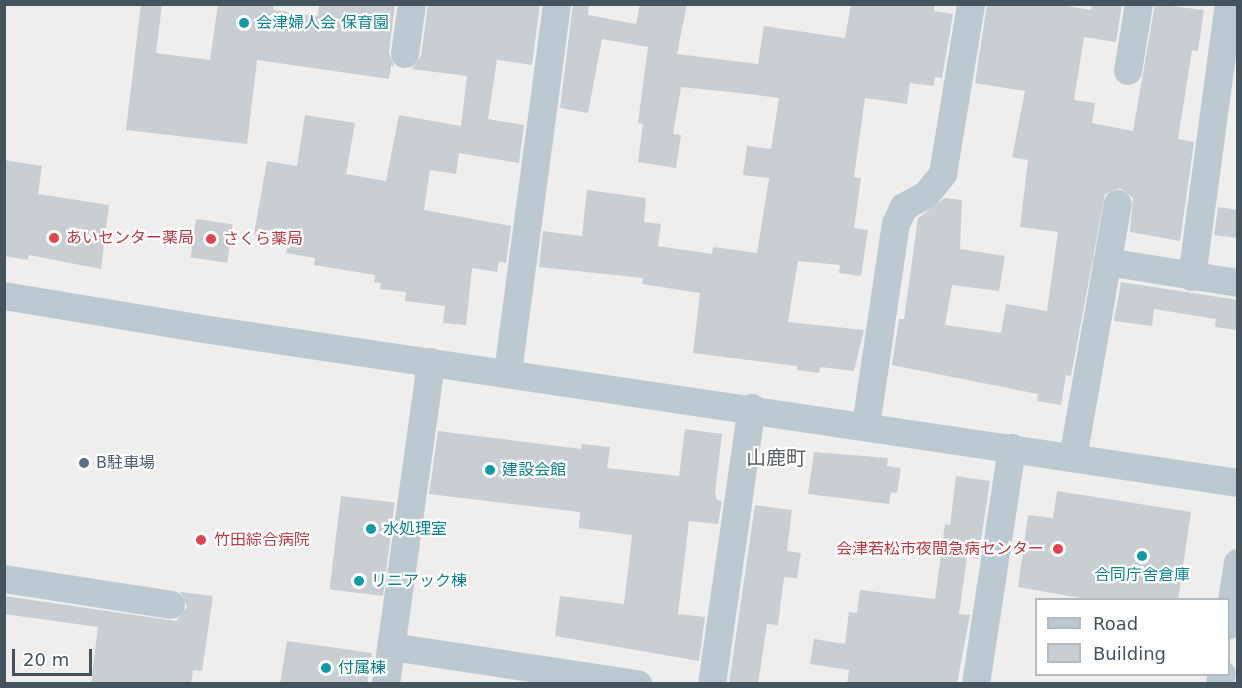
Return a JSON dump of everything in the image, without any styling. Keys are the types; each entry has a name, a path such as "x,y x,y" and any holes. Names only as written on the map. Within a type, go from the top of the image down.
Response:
{"street":[{"path":"405,54 412,4"},
{"path":"508,372 557,4"},
{"path":"866,426 896,224 904,207 927,194 943,174 971,4"},
{"path":"1128,72 1139,4"},
{"path":"1192,277 1229,4"},
{"path":"1073,458 1118,204"},
{"path":"1107,262 1238,283"},
{"path":"4,296 1238,483"},
{"path":"386,684 431,362"},
{"path":"712,684 752,408"},
{"path":"976,684 1012,448"},
{"path":"1230,613 1238,563"},
{"path":"4,579 171,605"},
{"path":"392,647 638,684"}],"building":[{"path":"141,4 162,4 156,53 210,60 218,4 274,4 273,10 318,16 319,4 395,4 389,52 394,66 391,66 389,79 257,60 247,144 126,130"},
{"path":"428,4 540,4 532,65 497,60 488,119 524,125 519,163 459,153 456,174 430,170 424,210 511,226 506,263 499,262 497,272 472,268 466,325 443,323 445,306 405,301 406,292 380,289 381,283 374,282 375,275 314,265 315,258 286,253 288,239 254,234 267,161 297,166 305,115 355,123 346,174 386,181 399,115 461,126 467,76 412,69 421,56"},
{"path":"573,4 589,4 588,15 636,24 640,4 687,4 677,54 758,64 764,26 845,38 851,4 935,4 934,11 953,14 942,78 935,77 934,86 910,83 907,104 865,98 854,177 861,178 854,228 868,230 861,276 839,273 840,265 798,261 788,322 864,330 854,371 820,367 819,373 797,370 797,366 693,353 700,293 642,284 643,278 539,267 543,231 582,236 587,190 646,198 644,222 661,224 658,246 712,254 713,247 757,253 769,178 743,175 747,146 771,149 779,98 749,94 681,87 673,134 681,135 676,168 638,162 643,124 638,123 648,47 602,39 588,113 560,108"},
{"path":"987,4 1056,4 1091,10 1092,4 1122,4 1116,42 1084,37 1074,100 1095,103 1092,123 1133,131 1155,4 1204,10 1198,51 1192,50 1178,139 1194,142 1180,241 1130,232 1133,198 1120,188 1105,194 1071,376 1066,375 1061,405 1037,401 1038,394 892,365 899,319 904,319 918,218 945,198 962,200 960,249 1005,256 999,291 952,285 945,325 1001,333 1006,304 1047,311 1058,232 1020,227 1028,160 1012,157 1025,91 975,83"},
{"path":"4,160 42,166 38,194 109,205 101,269 29,255 28,260 4,256"},
{"path":"1218,207 1238,210 1238,238 1214,235"},
{"path":"196,219 233,224 227,263 191,258"},
{"path":"1121,282 1238,300 1238,330 1215,327 1216,319 1154,309 1152,326 1114,321"},
{"path":"685,429 722,434 715,492 717,500 722,501 718,524 689,521 678,614 705,617 699,661 555,636 560,596 624,604 632,535 579,528 580,512 429,494 438,431 581,449 582,444 610,447 607,468 679,476"},
{"path":"814,452 888,458 887,466 901,468 897,493 891,492 889,504 808,494"},
{"path":"956,476 990,481 978,559 967,557 959,614 970,615 957,684 847,684 849,670 810,664 814,639 845,644 849,612 857,613 860,590 935,599 945,524 950,525"},
{"path":"1057,491 1191,512 1178,598 1081,598 1018,587 1028,515 1053,518"},
{"path":"341,496 395,503 383,596 330,589"},
{"path":"755,505 792,510 787,551 801,553 797,578 784,577 778,625 767,624 758,684 729,684"},
{"path":"180,592 213,596 202,671 193,670 191,684 91,684 98,627 4,614 4,596 176,621 187,607"},
{"name":"付属棟","path":"287,641 372,653 367,684 280,684"}],"place":[{"name":"会津婦人会 保育園","path":"244,23"},
{"name":"あいセンター薬局","path":"54,238"},
{"name":"さくら薬局","path":"211,239"},
{"name":"B駐車場","path":"84,463"},
{"name":"建設会館","path":"490,470"},
{"name":"水処理室","path":"371,529"},
{"name":"竹田綜合病院","path":"201,540"},
{"name":"会津若松市夜間急病センター","path":"1058,549"},
{"name":"合同庁舎倉庫","path":"1142,556"},
{"name":"リニアック棟","path":"359,581"},
{"name":"付属棟","path":"326,668"}],"district":[{"name":"山鹿町","path":"776,458"}]}
